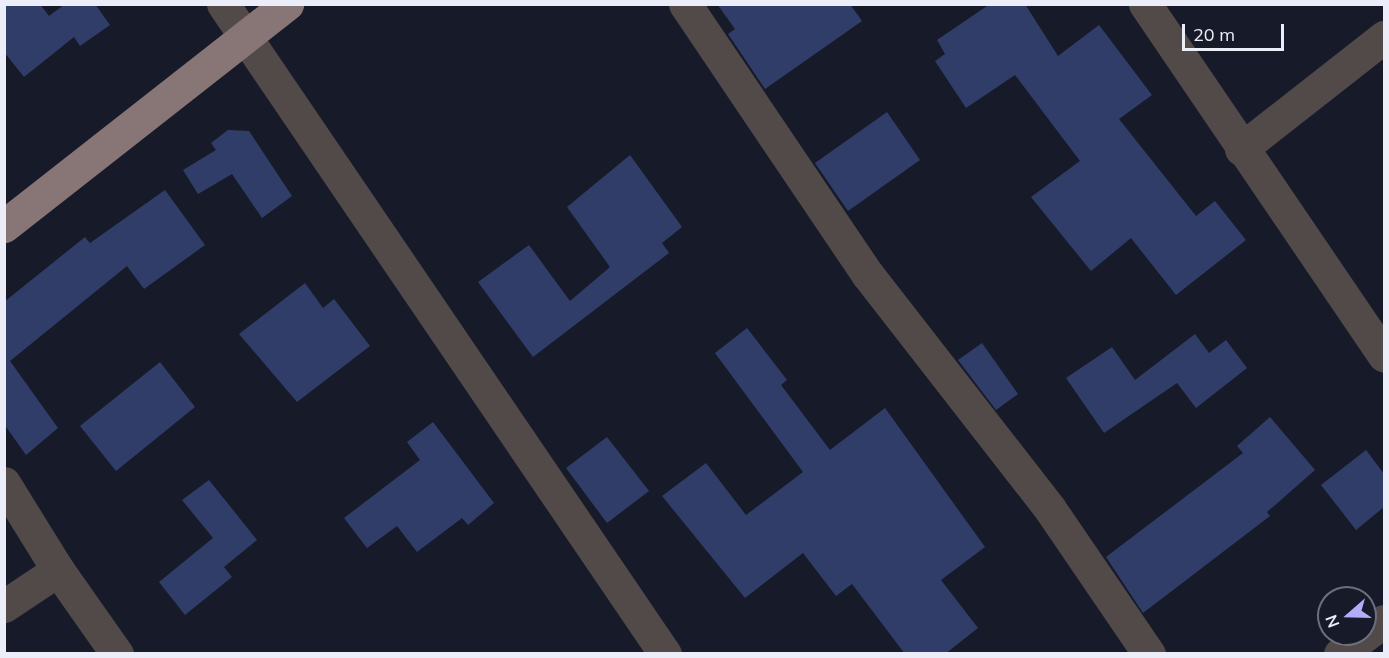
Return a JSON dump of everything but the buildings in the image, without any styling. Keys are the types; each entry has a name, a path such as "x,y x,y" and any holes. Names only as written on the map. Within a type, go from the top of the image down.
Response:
{"main road":[{"path":"4,226 287,4"}],"street":[{"path":"223,4 665,654"},
{"path":"685,4 868,275 1050,509 1149,654"},
{"path":"1145,4 1241,149 1382,345"},
{"path":"1241,149 1384,37"},
{"path":"4,483 58,570 117,654"},
{"path":"4,606 58,570"},
{"path":"1346,652 1384,621"}]}
